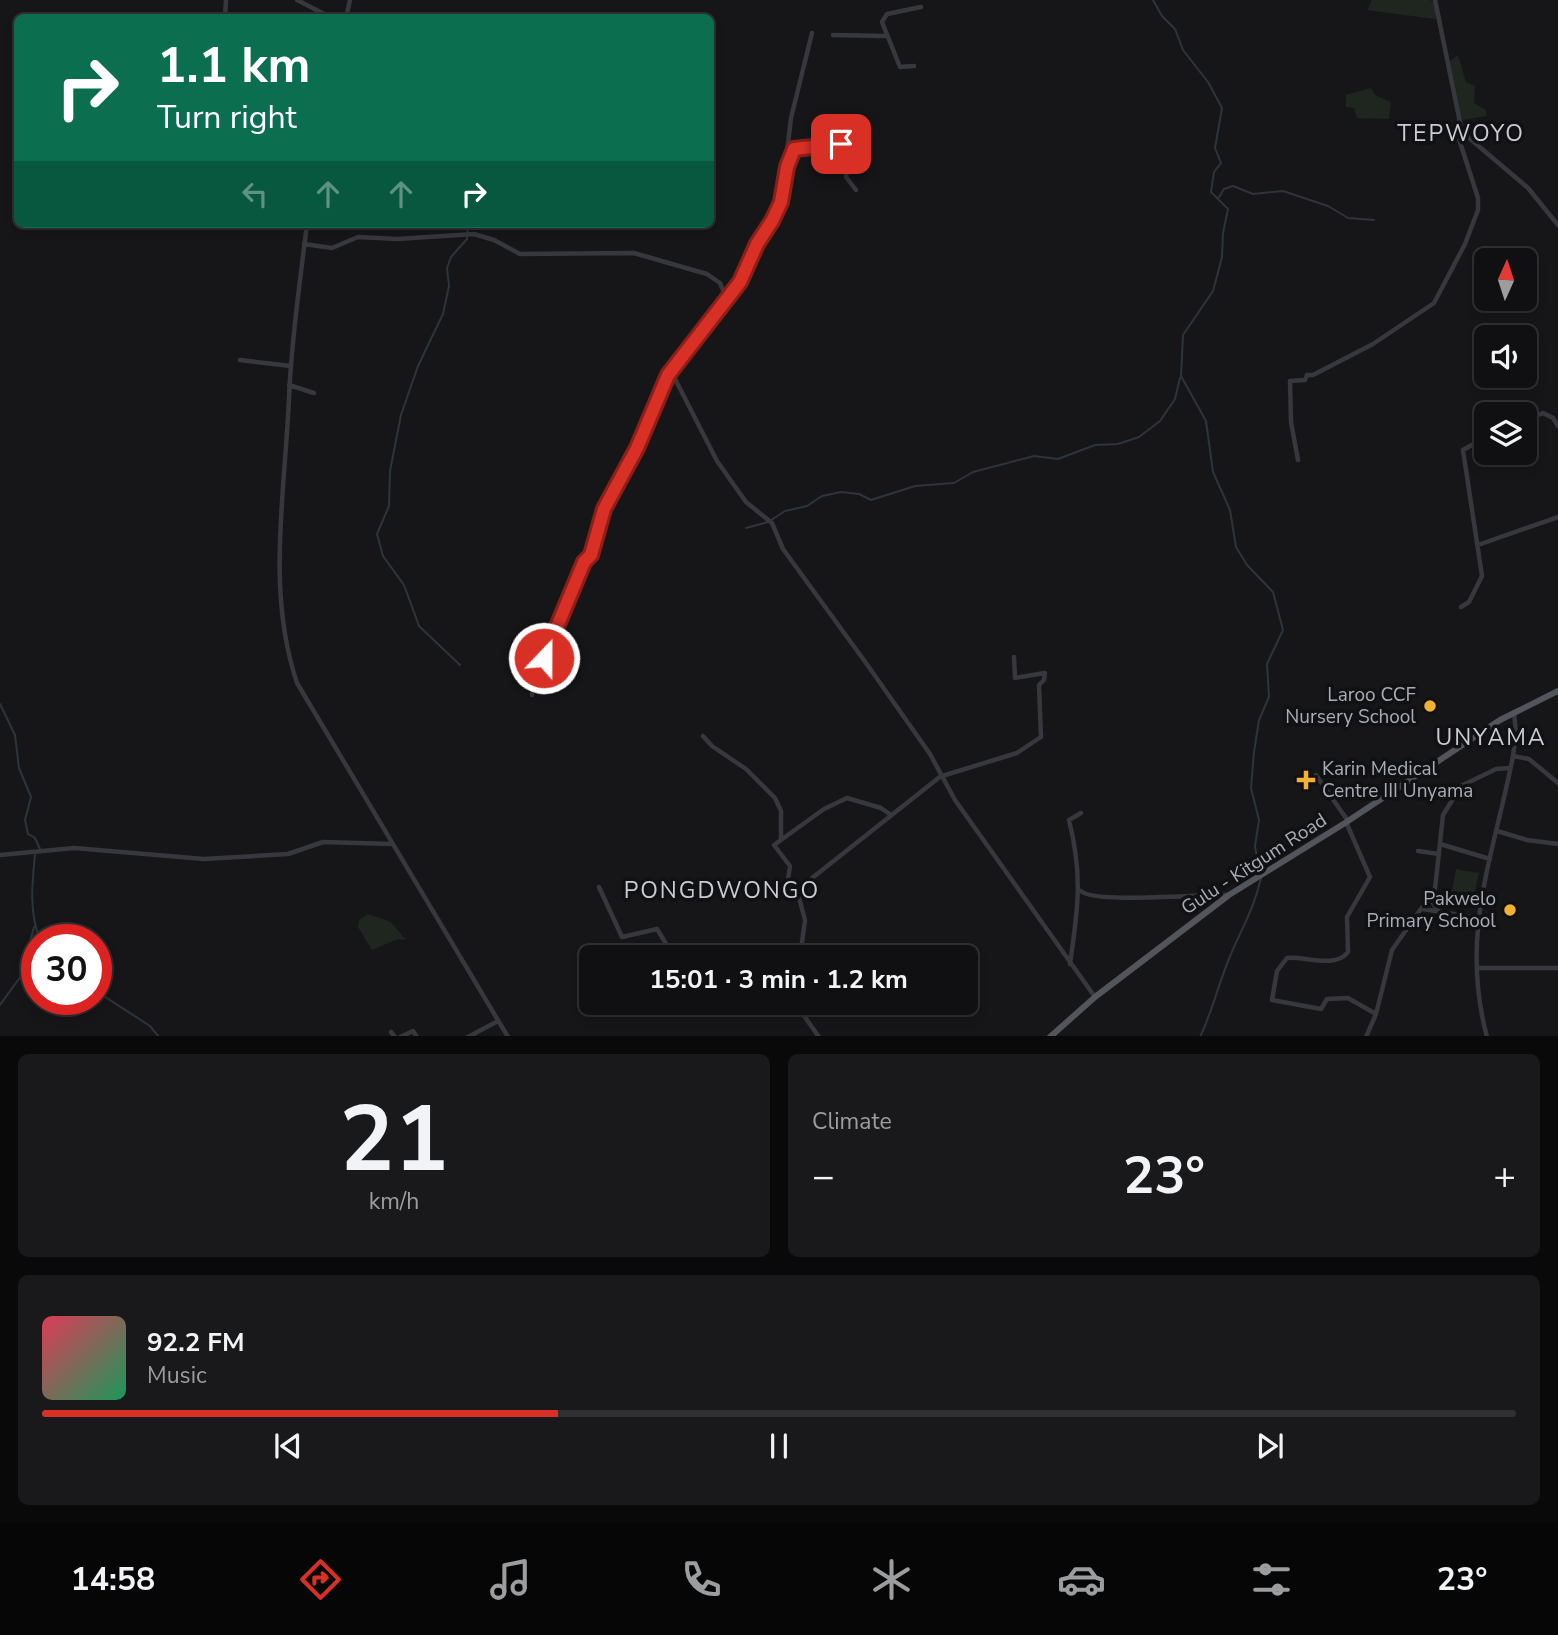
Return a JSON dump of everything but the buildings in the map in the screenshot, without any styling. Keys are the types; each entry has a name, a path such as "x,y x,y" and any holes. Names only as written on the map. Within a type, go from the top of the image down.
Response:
{"main road":[{"name":"Gulu - Kitgum Road","path":"1051,1036 1096,997 1230,895 1514,712 1558,691"}],"street":[{"path":"298,0 324,14"},
{"path":"1434,0 1459,119 1465,135 1528,188 1558,225"},
{"path":"914,66 900,67 886,37 884,15 921,7"},
{"path":"532,695 535,673 544,661 576,580 591,555 604,509 637,448 650,413 671,371 688,353 740,282 757,244 781,202 791,118 812,33"},
{"path":"834,35 886,37"},
{"path":"1298,460 1291,422 1290,381 1304,380 1307,375 1313,375 1373,344 1429,307 1465,244 1475,222 1478,198 1459,139 1459,119"},
{"path":"787,167 794,149 841,144 848,160 846,177 856,190"},
{"path":"306,228 289,385 279,515 286,650 297,683 507,1036"},
{"path":"304,244 332,248 358,237 397,239 474,234 494,240 520,254 636,254 707,274 720,283 727,299"},
{"path":"240,360 291,366"},
{"path":"671,371 717,461 746,502 772,523 783,549 930,754 941,776 1070,965 1096,997"},
{"path":"289,385 314,393"},
{"path":"1537,416 1543,413 1553,418 1558,426"},
{"path":"1461,607 1469,602 1482,576 1463,450 1474,444"},
{"path":"1478,545 1558,517"},
{"path":"796,892 941,776 1017,753 1041,737 1038,685 1044,681 1045,673 1014,678 1014,657"},
{"path":"1487,1036 1478,968 1478,918 1513,756 1516,734 1514,712"},
{"path":"703,736 712,746 739,763 775,797 781,814 781,840"},
{"path":"1513,756 1529,759 1558,783"},
{"path":"1366,1036 1376,1014 1392,950 1435,889 1441,818 1461,786 1496,769 1510,768"},
{"path":"1316,775 1347,822 1368,866 1370,877 1347,917 1350,935 1347,955 1330,960 1287,958 1277,971 1272,1000 1321,1009 1326,999 1346,997 1376,1014"},
{"path":"802,945 805,920 796,892 788,880 790,866 774,845 828,807 847,798 886,810 891,815"},
{"path":"1070,965 1081,890 1075,840 1069,821 1081,813"},
{"path":"1497,831 1527,840 1558,844"},
{"path":"0,855 74,848 205,859 288,853 323,842 392,844"},
{"path":"1440,844 1490,859"},
{"path":"1418,850 1439,854"},
{"path":"599,887 622,937 657,929 667,945"},
{"path":"1081,890 1087,896 1117,899 1230,895"},
{"path":"1430,898 1438,911"},
{"path":"1423,909 1478,918"},
{"path":"1478,968 1558,968"},
{"path":"803,1015 818,1036"},
{"path":"470,1036 498,1021"},
{"path":"402,1036 413,1031 416,1036"}],"shaded area":[{"path":"1372,0 1430,0 1438,4 1442,20 1367,10"},
{"path":"1458,55 1466,82 1475,86 1474,103 1486,110 1486,116 1461,120 1450,61"},
{"path":"1371,88 1375,95 1391,102 1389,119 1357,118 1354,108 1346,107 1346,95"},
{"path":"1456,869 1479,873 1472,904 1450,901"},
{"path":"368,914 391,922 406,940 398,939 372,950 358,927 359,920"}],"waterway":[{"path":"1153,0 1162,16 1175,29 1183,50 1208,82 1222,108 1215,148 1221,163 1214,172 1211,192 1228,209 1222,257 1213,291 1183,335 1181,376 1206,421 1213,472 1230,510 1236,547 1247,565 1273,592 1283,630 1267,664 1269,697 1259,720 1254,752 1251,788 1259,820 1255,846 1259,870"},
{"path":"1219,197 1224,189 1233,186 1253,194 1283,191 1328,206 1348,218 1374,220"},
{"path":"460,665 419,626 404,585 383,556 377,534 389,506 390,471 401,415 418,366 443,314 449,286 447,268 451,257 467,239 468,228"},
{"path":"746,528 768,522 785,511 807,506 822,496 841,492 859,494 871,500 915,486 954,483 973,472 1034,456 1058,459 1095,445 1118,444 1139,437 1160,421 1175,399 1180,378"},
{"path":"0,704 15,735 19,768 31,797 25,820 28,834 35,838 40,849"},
{"path":"35,855 32,887 36,924"},
{"path":"1200,1036 1261,878"},
{"path":"0,1005 21,976"},
{"path":"112,1001 150,1026 158,1036"}],"place":[{"name":"Laroo CCF Nursery School","path":"1430,706"},
{"name":"Karin Medical Centre III Unyama","path":"1306,780"},
{"name":"Pakwelo Primary School","path":"1510,910"}],"district":[{"name":"TEPWOYO","path":"1461,133"},
{"name":"UNYAMA","path":"1491,737"},
{"name":"PONGDWONGO","path":"722,890"}],"route":[{"path":"544,658 584,562 591,555 604,509 637,448 640,435 665,381 740,282 757,244 781,202 787,167 794,149 841,144"}]}
